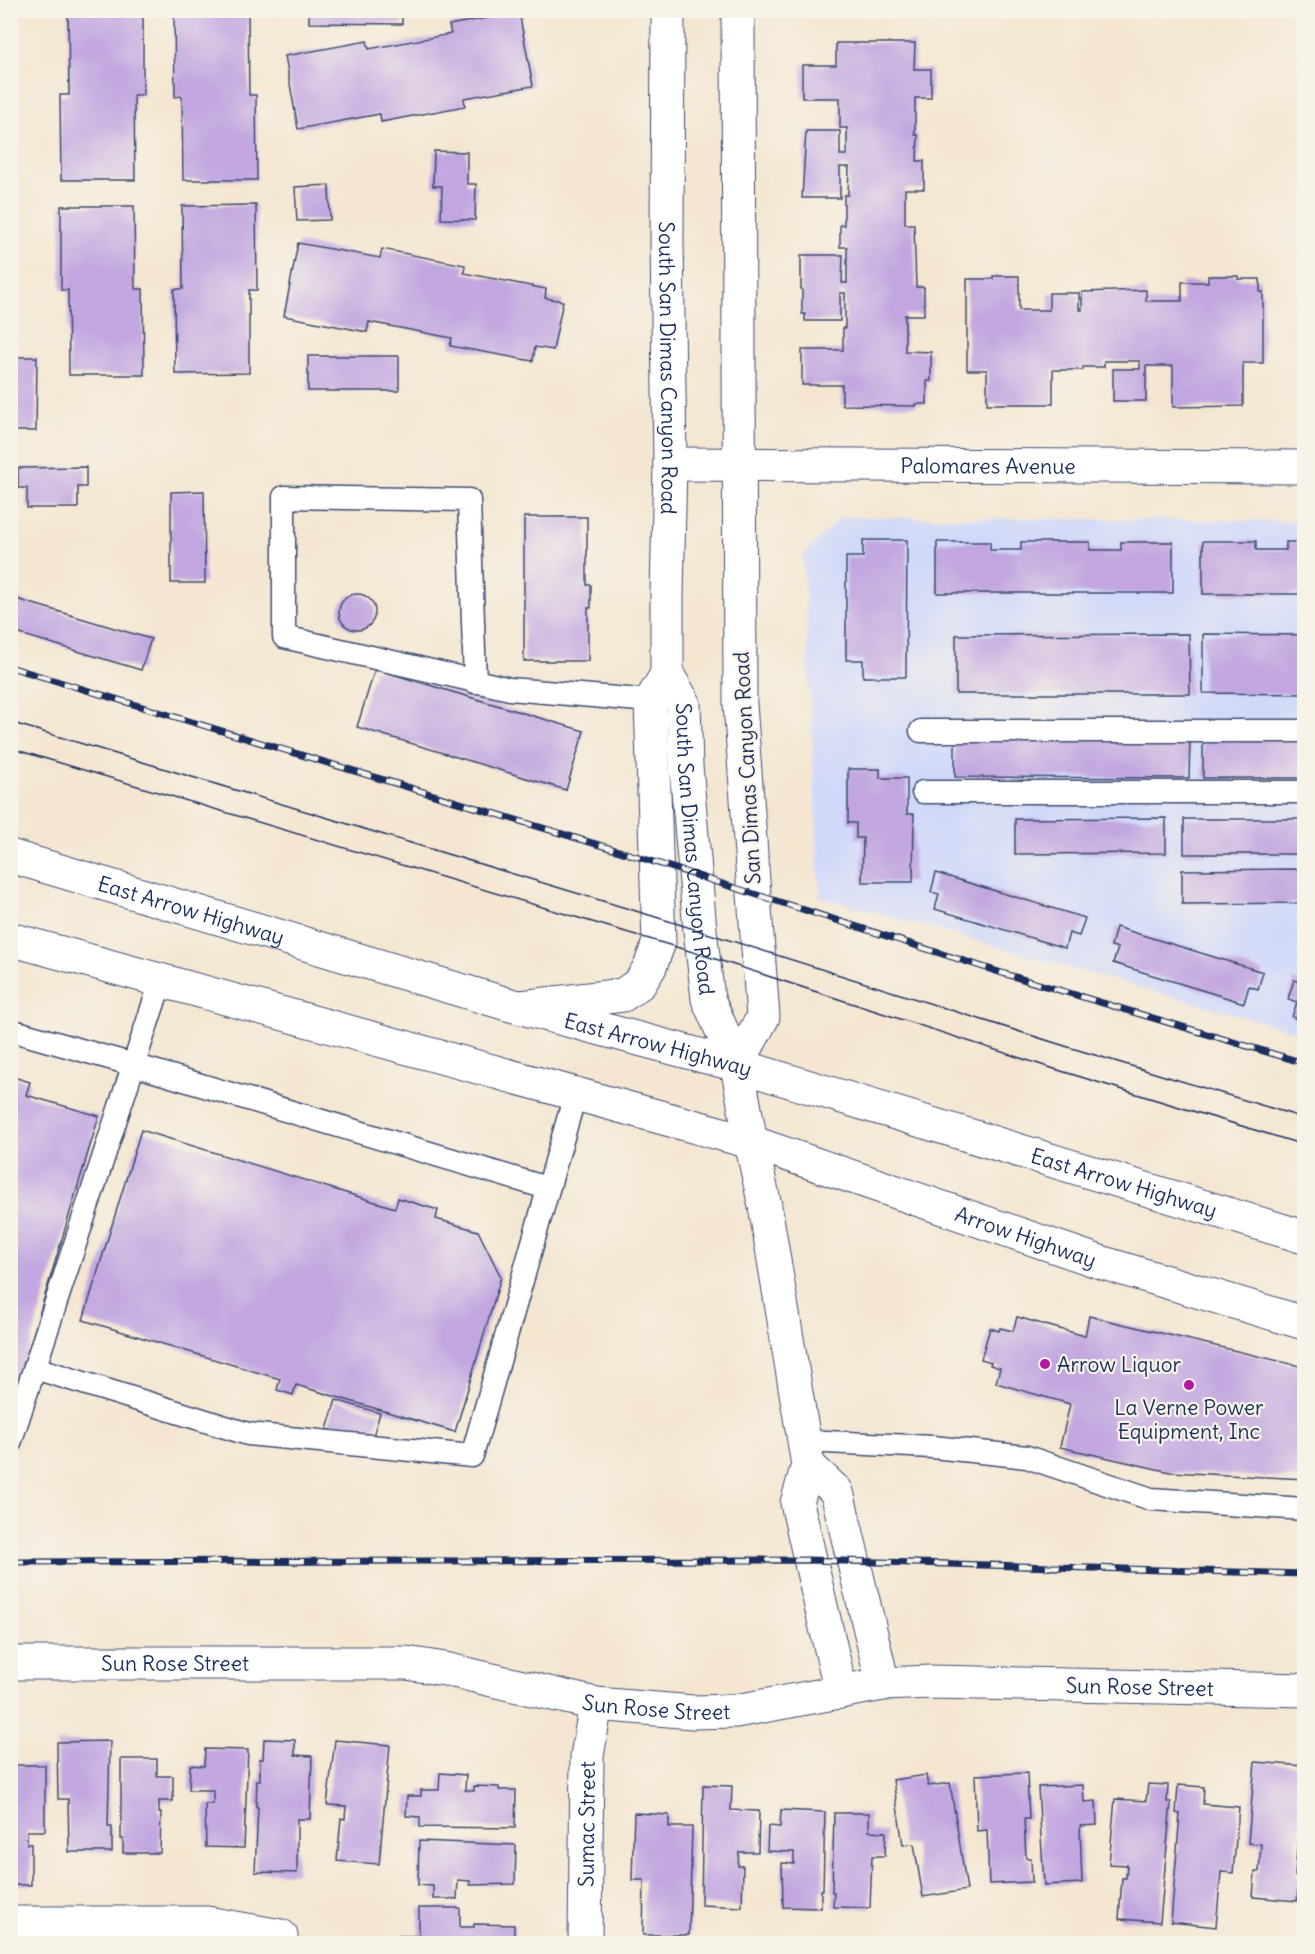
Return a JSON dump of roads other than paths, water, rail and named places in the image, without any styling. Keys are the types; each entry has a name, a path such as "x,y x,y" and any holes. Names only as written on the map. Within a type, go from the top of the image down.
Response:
{"main road":[{"name":"South San Dimas Canyon Road","path":"668,10 667,241 670,464 667,595 659,687 684,703 686,766 708,999 737,1065 765,1206 806,1453 797,1503 841,1692"},
{"path":"738,10 740,464"},
{"name":"Palomares Avenue","path":"670,464 1305,466"},
{"name":"San Dimas Canyon Road","path":"737,1065 763,1017 741,704 740,464"},
{"path":"519,1007 623,995 640,983 650,967 659,942 659,687"},
{"name":"East Arrow Highway","path":"10,856 519,1007 737,1065 1305,1237"},
{"path":"10,939 751,1142"},
{"name":"Arrow Highway","path":"751,1142 1100,1262 1305,1323"},
{"path":"806,1453 837,1492 883,1684"},
{"name":"Sun Rose Street","path":"10,1663 405,1663 445,1669 596,1704 693,1712 736,1711 883,1684 931,1682 1305,1690"},
{"name":"Sumac Street","path":"585,1944 587,1756 596,1704"},
{"path":"10,1923 207,1923 280,1936"}],"lane":[{"path":"475,682 470,500 284,497 284,637 475,682 510,689 659,687"},
{"path":"921,731 1305,731"},
{"path":"923,792 1305,792"},
{"path":"10,1443 161,981"},
{"path":"10,1030 547,1188"},
{"path":"35,1368 248,1434 472,1455 575,1095"},
{"path":"806,1453 933,1447 1027,1457 1151,1498 1305,1509"}],"tram line":[{"path":"10,722 659,918 1065,1046 1304,1118"},
{"path":"10,748 703,955 1048,1067 1304,1145"}],"railway":[{"path":"10,667 629,854 1002,973 1304,1063"},
{"path":"10,1562 808,1560 1304,1574"}],"place":[{"name":"Arrow Liquor","path":"1045,1364"},
{"name":"La Verne Power Equipment, Inc","path":"1189,1385"}]}
